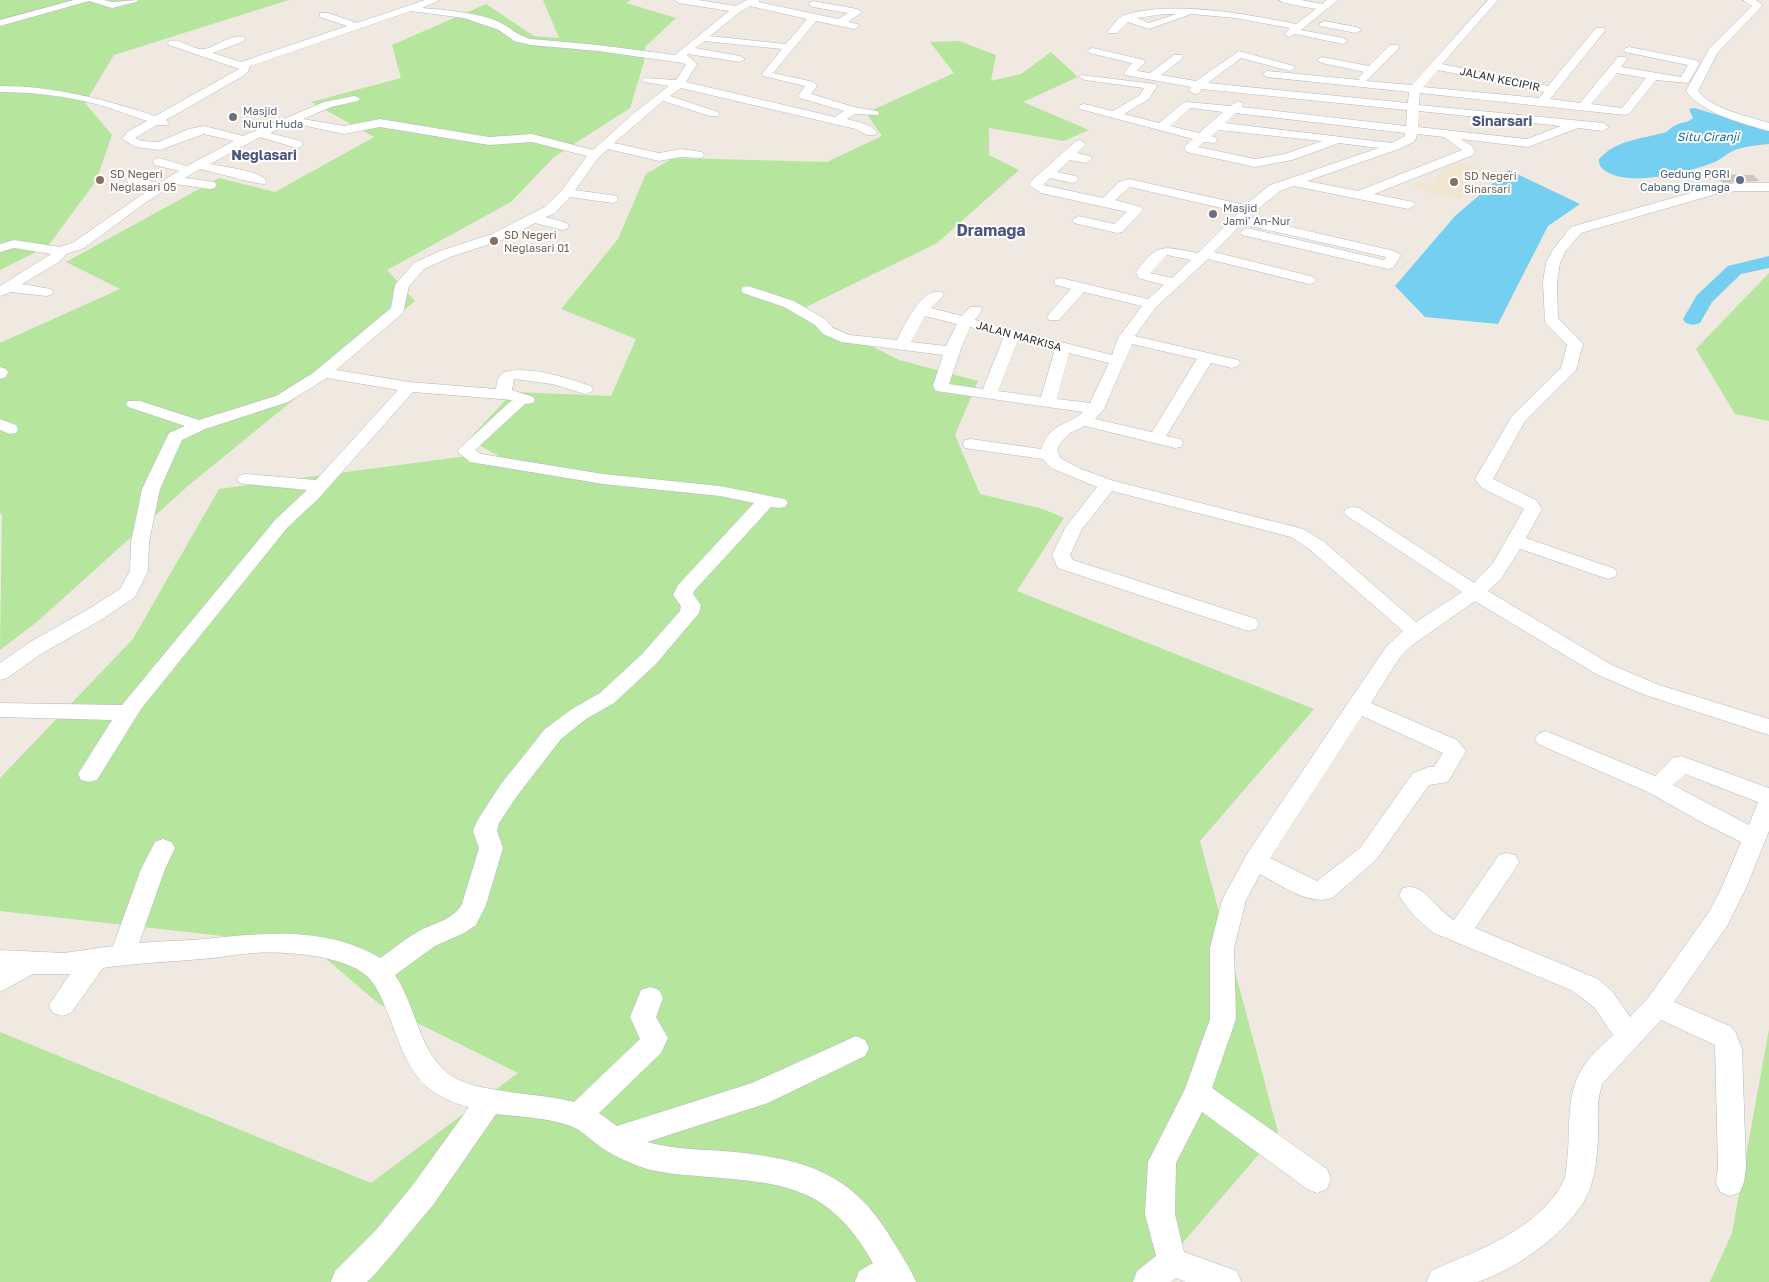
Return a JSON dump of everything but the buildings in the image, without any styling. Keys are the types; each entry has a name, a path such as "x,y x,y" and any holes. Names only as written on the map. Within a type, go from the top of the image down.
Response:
{"street":[{"path":"0,23 85,0"},
{"path":"93,0 112,5 133,0"},
{"path":"405,15 435,0"},
{"path":"679,0 747,4 854,26"},
{"path":"1284,0 1324,8"},
{"path":"1299,27 1333,0"},
{"path":"1416,632 1308,538 1297,533 1108,485 1065,469 1052,460 1049,455 1050,445 1058,434 1082,421 1096,408 1118,361 1126,338 1151,304 1274,188 1395,146 1411,138 1412,110 1419,85 1493,0"},
{"path":"786,12 807,3 857,12 839,23"},
{"path":"686,55 703,38 747,4"},
{"path":"1769,10 1752,4 1713,51 1692,90 1695,98 1706,104 1769,127"},
{"path":"1126,18 1149,26 1182,15 1197,5"},
{"path":"1112,31 1126,18 1156,8 1197,5 1299,27 1356,30"},
{"path":"1294,14 1299,27 1342,47"},
{"path":"324,15 357,26"},
{"path":"173,43 243,66 388,15 465,15 482,19 503,28 518,39 531,42 740,59"},
{"path":"813,18 768,71 768,76 809,84 811,86 804,96 853,110 873,113"},
{"path":"1253,30 1266,21"},
{"path":"1551,90 1600,30"},
{"path":"211,38 228,43"},
{"path":"703,38 789,47"},
{"path":"203,53 240,40"},
{"path":"1584,106 1633,44 1680,60 1696,63 1684,82 1652,76 1618,64"},
{"path":"1359,84 1372,70 1379,57 1394,47"},
{"path":"1093,51 1138,61 1140,63 1128,72 1151,82"},
{"path":"1197,88 1238,54 1334,81"},
{"path":"0,672 37,647 94,615 128,593 139,571 140,542 152,489 168,448 175,436 199,425 282,400 322,372 398,310 402,285 419,266 445,254 497,237 550,210 567,193 601,150 639,114 679,84 692,64 686,55"},
{"path":"1114,115 1145,97 1151,82 1178,57"},
{"path":"1322,60 1372,70"},
{"path":"1618,64 1692,69"},
{"path":"1279,65 1267,74 1251,93 1216,126 1190,147 1191,149 1253,163 1288,157 1337,140"},
{"path":"243,66 244,70 240,74 131,135 128,139 140,144 160,146 193,132 204,130 243,140"},
{"name":"JALAN KECIPIR","path":"1435,66 1551,90 1542,102"},
{"path":"1267,74 1359,84 1419,85 1504,98 1584,106 1604,119"},
{"path":"1161,127 1189,105 1531,143 1572,126 1626,112 1652,76"},
{"path":"1085,77 1151,82 1572,126"},
{"path":"648,80 679,84 860,126 871,132"},
{"path":"0,89 21,88 102,102 176,127"},
{"path":"662,97 714,114"},
{"path":"0,248 14,244 61,251 79,245 159,187 243,140 328,104 354,99"},
{"path":"1098,99 1129,107"},
{"path":"1084,107 1221,143"},
{"path":"836,121 853,110"},
{"path":"1412,110 1512,122 1572,126"},
{"path":"292,120 344,130 380,123 489,141 532,138 601,150 659,156 681,153 698,155"},
{"path":"1490,138 1512,122"},
{"path":"1216,126 1395,146"},
{"path":"259,133 297,144"},
{"path":"1360,195 1469,152 1468,149 1447,134"},
{"path":"1079,220 1116,230 1136,210 1037,188 1036,184 1080,144"},
{"path":"1260,151 1288,157"},
{"path":"1064,157 1072,156 1086,159"},
{"path":"159,162 252,177 261,181"},
{"path":"1047,173 1072,179"},
{"path":"172,180 210,185"},
{"path":"133,181 159,187"},
{"path":"1292,182 1408,205"},
{"path":"1106,202 1124,184 1129,184 1394,255 1388,265 1247,232"},
{"path":"1172,1262 1160,1214 1162,1162 1197,1093 1223,1019 1222,948 1234,900 1255,860 1393,652 1403,641 1490,580 1500,567 1533,510 1532,506 1488,484 1484,479 1518,419 1568,370 1575,344 1552,322 1551,318 1550,282 1553,263 1559,251 1579,228 1715,190 1736,187 1769,188"},
{"path":"567,193 612,199"},
{"path":"533,218 562,226"},
{"path":"7,283 54,259 61,251"},
{"path":"1174,283 1143,275 1143,272 1162,252 1203,256 1309,280"},
{"path":"1061,282 1151,304"},
{"path":"7,283 46,292"},
{"path":"1054,317 1080,287"},
{"path":"748,290 789,304 820,322 828,331 839,337 856,341 952,351"},
{"path":"902,345 920,310 937,295"},
{"path":"0,299 29,304"},
{"name":"JALAN MARKISA","path":"920,310 970,316 1013,334 1118,361"},
{"path":"970,316 952,351 941,386 944,388 1096,408"},
{"path":"989,394 1013,334"},
{"path":"1126,338 1232,363"},
{"path":"1048,402 1063,347"},
{"path":"1156,439 1206,358"},
{"path":"322,372 409,387 517,398"},
{"path":"379,972 426,939 455,926 467,918 474,905 491,848 485,831 488,821 509,790 553,734 579,714 607,698 649,659 689,613 690,605 683,595 683,591 773,502 711,490 624,482 583,476 476,458 466,452 467,449 515,407 517,398 505,381 508,376 514,374 554,380 585,388"},
{"path":"89,774 134,704 281,524 319,486 409,387"},
{"path":"134,404 199,425"},
{"path":"1082,421 1175,443"},
{"path":"971,444 1049,455"},
{"path":"246,479 319,486"},
{"path":"1108,485 1069,535 1061,555 1065,564 1249,624"},
{"path":"1353,512 1475,592 1619,677 1652,690 1769,727"},
{"path":"1514,540 1608,573"},
{"path":"1255,860 1314,890 1324,891 1368,854 1421,779 1425,776 1440,776 1453,756 1455,751 1449,746 1358,705"},
{"path":"0,710 128,713"},
{"path":"1546,739 1658,788 1755,838"},
{"path":"1658,788 1681,764 1769,797"},
{"path":"1442,1282 1514,1249 1547,1224 1562,1208 1578,1182 1584,1140 1586,1091 1592,1076 1657,1006 1725,906 1769,803"},
{"path":"122,955 153,869 163,848"},
{"path":"1460,932 1507,862"},
{"path":"1411,895 1433,919 1443,926 1580,982 1597,992 1604,999 1629,1038"},
{"path":"0,961 27,965 72,963 122,955 257,943 286,944 342,953 361,961 379,972 430,1075 446,1087 489,1101 537,1107 579,1116 614,1140 649,1156 696,1164 721,1163 767,1168 814,1183 852,1207 864,1222 888,1278"},
{"path":"62,1004 95,960"},
{"path":"0,981 27,965"},
{"path":"579,1116 600,1093 652,1045 655,1038 647,1028 643,1017 650,998"},
{"path":"1657,1006 1720,1034 1726,1039 1729,1049 1732,1168 1730,1182"},
{"path":"614,1140 758,1094 856,1048"},
{"path":"1197,1093 1317,1179"},
{"path":"346,1282 369,1261 400,1225 489,1101"},
{"path":"1148,1282 1172,1262"},
{"path":"1172,1262 1226,1282"}],"shaded area":[{"name":"SD Negeri Sinarsari","path":"1451,162 1486,170 1461,200 1412,188 1418,181 1431,184"}],"green space":[{"path":"0,0 289,0 114,55 85,103 112,135 96,181 48,246 0,270"},
{"path":"543,0 631,0 626,3 676,18 645,47 644,62 630,108 554,157 511,202 387,270 415,301 189,485 38,621 0,650 2,514 0,514 0,343 120,289 66,262 219,178 275,192 374,137 311,102 401,78 392,45 486,4 534,36 559,38"},
{"path":"959,41 996,55 991,81 1021,74 1051,52 1078,77 1023,102 1089,130 1064,141 989,128 989,155 1019,170 937,243 800,310 899,360 978,381 955,435 980,494 1043,509 1064,518 1017,591 1314,709 1200,841 1278,1132 1149,1282 0,1282 0,1032 371,1183 518,1073 379,1004 311,946 0,911 0,778 133,639 219,489 467,456 500,457 469,439 513,392 611,396 636,339 561,309 618,239 646,174 673,158 827,162 882,136 866,113 954,73 930,42"},
{"path":"1769,273 1769,421 1735,414 1696,349"},
{"path":"1769,1029 1769,1282 1710,1282 1732,1233"}],"water":[{"name":"Situ Ciranji","path":"1694,108 1769,130 1769,144 1750,146 1732,151 1715,162 1691,170 1647,178 1620,177 1607,172 1600,166 1599,159 1613,148 1629,141 1665,132 1674,126 1689,121 1693,118 1689,109"},
{"path":"1509,170 1580,204 1548,226 1498,324 1425,317 1395,286 1455,216"}],"waterway":[{"path":"1693,319 1704,299 1735,270 1769,262"}],"place":[{"name":"Masjid Nurul Huda","path":"233,117"},
{"name":"SD Negeri Neglasari 05","path":"100,180"},
{"name":"Gedung PGRI Cabang Dramaga","path":"1740,180"},
{"name":"SD Negeri Sinarsari","path":"1454,182"},
{"name":"Masjid Jami' An-Nur","path":"1213,214"},
{"name":"SD Negeri Neglasari 01","path":"494,241"}],"district":[{"name":"Sinarsari","path":"1502,121"},
{"name":"Neglasari","path":"264,155"},
{"name":"Dramaga","path":"991,230"}]}
